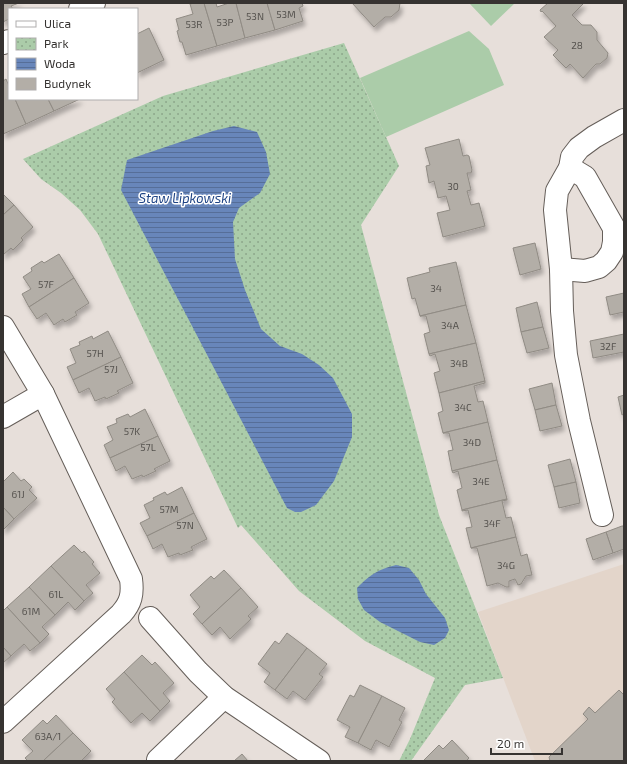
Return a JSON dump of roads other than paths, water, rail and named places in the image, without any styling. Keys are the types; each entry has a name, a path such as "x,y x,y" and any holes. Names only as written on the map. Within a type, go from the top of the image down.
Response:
{"street":[{"path":"82,8 94,3"},
{"path":"602,515 579,421 566,355 562,310 562,269 555,210 557,191 570,168 572,157 579,148 594,136 624,120"},
{"path":"562,269 585,271 599,267 606,261 612,252 614,242 614,228 585,178 570,168"},
{"path":"3,327 43,394 131,580 132,590 127,608 3,722"},
{"path":"3,417 43,394"},
{"path":"150,618 198,672 224,697 319,761"},
{"path":"158,760 224,697"}],"water":[{"name":"Staw Lipkowski","path":"234,126 257,132 266,152 270,174 260,193 239,208 233,222 235,259 245,290 261,329 280,346 302,354 319,365 333,378 352,414 352,437 334,481 316,505 301,512 295,512 287,508 121,190 127,160 213,131"},
{"path":"396,565 409,568 419,580 426,594 445,618 449,630 445,638 434,645 420,642 380,622 364,610 358,599 357,588 366,579 379,571"}]}
